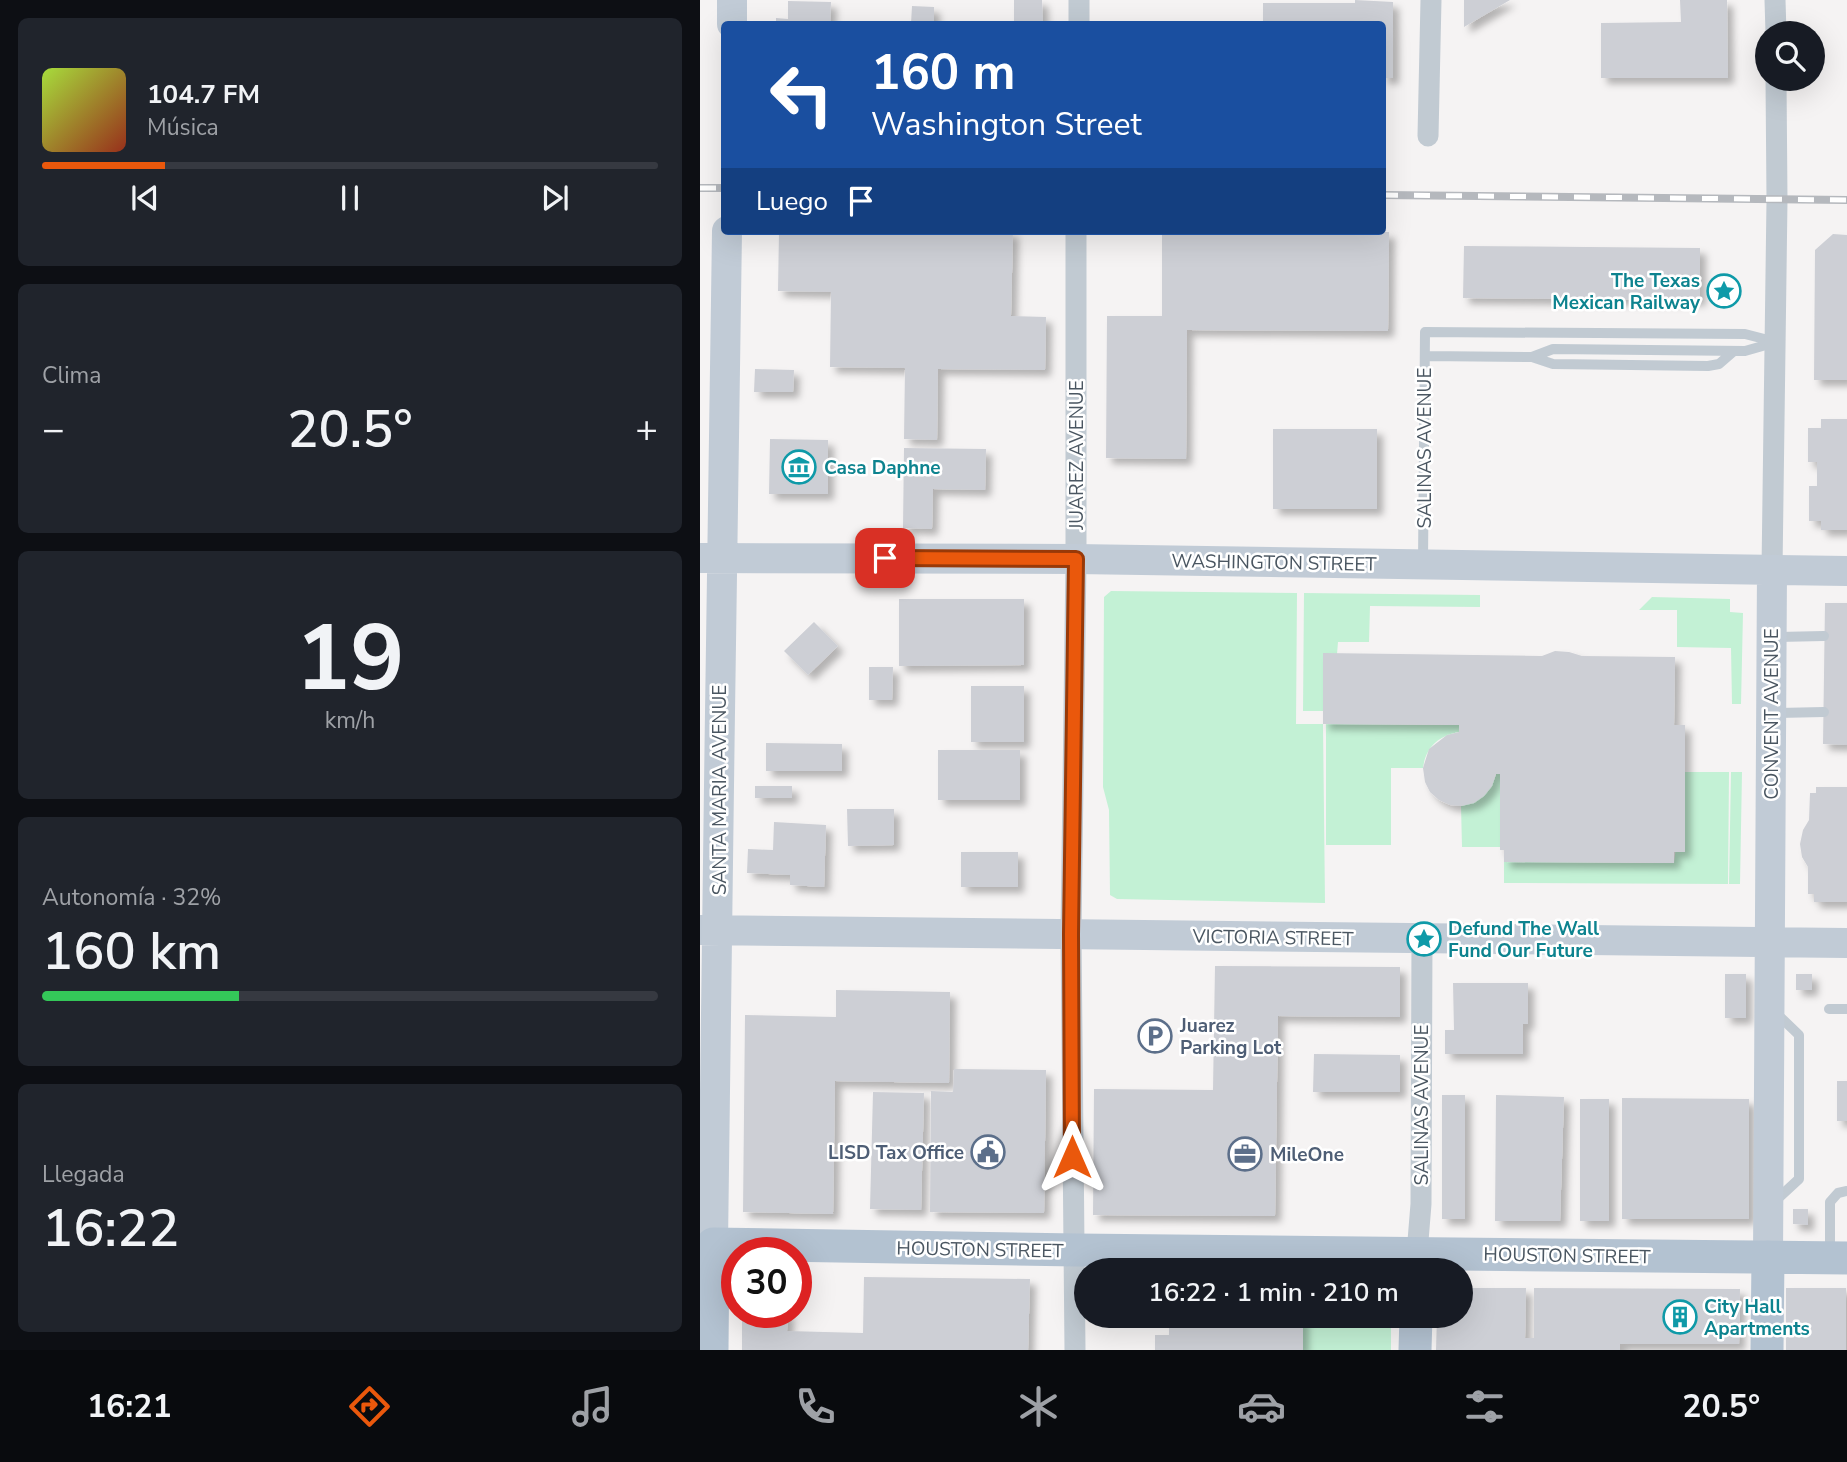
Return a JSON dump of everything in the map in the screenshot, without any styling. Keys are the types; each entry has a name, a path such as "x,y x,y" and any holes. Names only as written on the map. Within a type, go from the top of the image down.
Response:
{"main road":[{"path":"732,0 732,21"},
{"name":"SANTA MARIA AVENUE","path":"712,1350 706,1244 709,930 714,855 710,558 727,235"},
{"name":"WASHINGTON STREET","path":"710,558 1076,559 1847,571"},
{"name":"CONVENT AVENUE","path":"1767,1350 1772,570"},
{"name":"VICTORIA STREET","path":"709,930 1847,943"},
{"name":"HOUSTON STREET","path":"706,1244 1293,1258"},
{"name":"HOUSTON STREET","path":"1473,1261 1838,1258"},
{"path":"1415,1350 1416,1328"}],"street":[{"path":"1079,0 1079,21"},
{"path":"1428,136 1431,0"},
{"path":"1775,0 1776,21"},
{"name":"CONVENT AVENUE","path":"1772,570 1776,91"},
{"name":"JUAREZ AVENUE","path":"1075,1350 1071,934 1076,559 1076,235"},
{"name":"SALINAS AVENUE","path":"1417,1258 1421,1204 1422,939"}],"lane":[{"name":"SALINAS AVENUE","path":"1423,564 1425,332 1745,334 1776,342"},
{"path":"1425,356 1532,357 1553,349 1745,351 1776,342"},
{"path":"1771,637 1824,636"},
{"path":"1771,713 1824,712"},
{"path":"1829,1009 1847,1009"},
{"path":"1838,1258 1830,1202 1838,1193 1847,1191"}],"green space":[{"path":"1111,591 1297,593 1296,724 1323,724 1325,903 1117,899 1110,895 1109,810 1103,787 1104,597"},
{"path":"1304,593 1480,595 1480,607 1370,606 1369,642 1338,642 1323,711 1303,711"},
{"path":"1652,597 1730,599 1730,612 1743,613 1741,704 1732,704 1731,648 1677,647 1677,610 1639,610"},
{"path":"1326,724 1459,725 1459,732 1445,736 1430,748 1423,768 1391,768 1391,845 1326,845"},
{"path":"1685,772 1729,772 1728,884 1504,883 1504,862 1674,863"},
{"path":"1731,772 1742,772 1740,884 1729,884"},
{"path":"1496,774 1500,774 1500,847 1462,847 1461,806 1474,802 1483,795"},
{"path":"1303,1328 1391,1328 1391,1350 1303,1350"}],"building":[{"path":"1014,0 1042,0 1043,21 1014,21"},
{"path":"1355,0 1393,2 1393,78 1386,78 1386,21 1263,21 1263,3 1355,3"},
{"path":"1464,0 1510,0 1464,27"},
{"path":"1680,0 1727,0 1728,78 1601,78 1601,23 1681,22"},
{"path":"788,1 831,2 830,21 776,21 776,18 788,19"},
{"path":"912,6 934,7 934,21 911,21"},
{"path":"1386,232 1389,232 1388,331 1187,330 1186,459 1106,458 1107,316 1162,316 1162,235 1386,235"},
{"path":"1833,234 1847,235 1847,380 1814,380 1815,250"},
{"path":"779,235 1013,235 1011,316 1046,317 1045,370 938,369 937,440 904,439 905,368 830,367 831,292 778,291"},
{"path":"1464,246 1700,248 1700,300 1463,298"},
{"path":"755,369 794,370 793,392 754,392"},
{"path":"1821,419 1847,419 1847,530 1821,530 1821,521 1809,521 1809,486 1817,486 1817,462 1808,462 1808,428 1821,428"},
{"path":"1273,429 1377,429 1377,509 1273,509"},
{"name":"Casa Daphne","path":"770,439 828,440 828,494 769,494"},
{"path":"904,448 986,449 985,490 933,489 932,529 903,528"},
{"path":"899,599 1024,599 1024,665 899,666"},
{"path":"1825,603 1847,603 1847,745 1823,744"},
{"path":"814,622 838,646 808,675 784,651"},
{"path":"1555,651 1582,656 1675,657 1674,725 1685,725 1685,852 1674,852 1674,863 1504,862 1504,850 1500,850 1500,774 1496,774 1492,786 1484,796 1474,803 1461,806 1439,800 1430,792 1425,782 1423,768 1429,749 1447,735 1459,732 1459,725 1323,724 1323,653 1542,656"},
{"path":"869,667 893,667 892,700 869,700"},
{"path":"971,686 1024,686 1024,742 971,742"},
{"path":"766,743 842,744 842,771 766,771"},
{"path":"938,750 1020,750 1020,800 938,800"},
{"path":"755,786 792,786 792,798 755,798"},
{"path":"1816,787 1847,787 1847,902 1814,902 1814,894 1808,894 1808,867 1802,857 1800,844 1803,830 1809,820 1810,793 1816,793"},
{"path":"847,809 894,809 894,845 848,846"},
{"path":"774,822 826,825 824,887 790,885 790,875 747,873 748,849 773,850"},
{"path":"961,852 1018,852 1018,887 961,887"},
{"path":"1215,966 1400,967 1400,1017 1278,1016 1275,1216 1093,1215 1094,1089 1213,1090"},
{"path":"1725,974 1746,974 1746,1018 1725,1018"},
{"path":"1796,974 1812,974 1812,990 1796,990"},
{"path":"1453,983 1528,983 1528,1024 1523,1024 1523,1054 1445,1054 1445,1030 1454,1030"},
{"path":"836,990 950,992 949,1083 835,1081 833,1214 743,1212 745,1015 836,1017"},
{"path":"1314,1054 1400,1055 1400,1092 1313,1092"},
{"name":"LISD Tax Office","path":"954,1069 1046,1070 1044,1213 930,1212 931,1091 953,1092"},
{"path":"1837,1081 1847,1081 1847,1121 1837,1121"},
{"path":"873,1092 924,1093 921,1210 870,1209"},
{"path":"1442,1095 1465,1095 1465,1219 1442,1219"},
{"path":"1496,1095 1564,1097 1560,1221 1495,1221"},
{"path":"1622,1098 1749,1099 1749,1219 1622,1219"},
{"path":"1580,1099 1609,1099 1609,1221 1580,1221"},
{"path":"1793,1209 1808,1209 1808,1225 1793,1224"},
{"path":"864,1277 1030,1279 1028,1350 742,1350 742,1328 863,1333"},
{"path":"1473,1288 1526,1288 1525,1338 1534,1338 1534,1288 1740,1289 1739,1344 1620,1344 1620,1350 1436,1350 1437,1328 1473,1328"},
{"path":"1786,1288 1846,1288 1846,1350 1786,1350"},
{"path":"1169,1328 1303,1328 1303,1350 1155,1350 1155,1335 1169,1335"}],"railway":[{"path":"700,188 721,188"},
{"path":"1386,195 1847,200"}],"place":[{"name":"The Texas Mexican Railway","path":"1724,291"},
{"name":"Casa Daphne","path":"799,467"},
{"name":"Defund The Wall Fund Our Future","path":"1424,939"},
{"name":"Juarez Parking Lot","path":"1155,1036"},
{"name":"LISD Tax Office","path":"988,1152"},
{"name":"MileOne","path":"1245,1154"},
{"name":"City Hall Apartments","path":"1680,1317"}],"route":[{"path":"885,558 1076,559 1071,934 1072,1157"}]}
